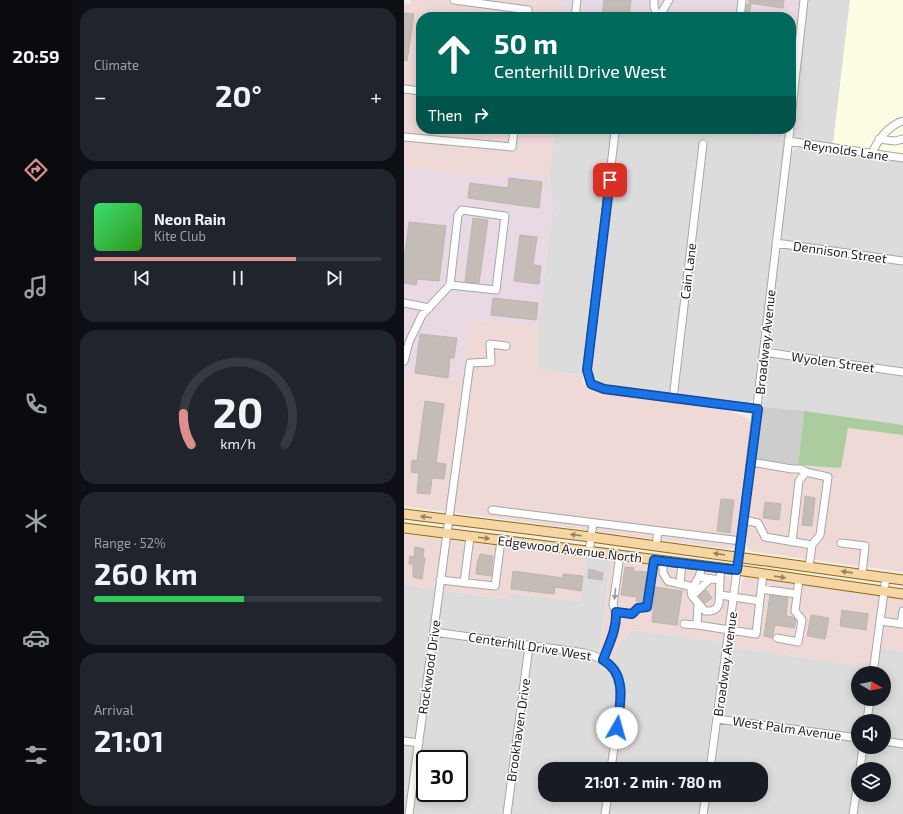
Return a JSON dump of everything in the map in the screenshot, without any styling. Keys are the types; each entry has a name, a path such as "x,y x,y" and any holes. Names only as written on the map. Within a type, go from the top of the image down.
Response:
{"main road":[{"name":"Edgewood Avenue North","path":"404,514 591,537 903,580"},
{"name":"Edgewood Avenue North","path":"404,528 737,570 903,594"}],"street":[{"path":"454,0 528,10 528,12"},
{"path":"576,12 577,0"},
{"path":"654,0 656,12"},
{"path":"661,12 669,0"},
{"path":"741,12 742,0"},
{"path":"796,73 804,0"},
{"path":"404,89 416,90"},
{"path":"872,154 876,143 897,123 903,121"},
{"path":"404,137 512,147 513,134"},
{"path":"615,134 587,370 591,384 604,389 758,409"},
{"name":"Broadway Avenue","path":"711,762 758,409 789,134"},
{"path":"880,139 895,141 903,139"},
{"name":"Reynolds Lane","path":"788,141 903,158"},
{"name":"Cain Lane","path":"673,399 703,144"},
{"path":"404,361 409,342 422,315 450,285 458,215 462,210 505,216 496,290 450,285"},
{"name":"Dennison Street","path":"776,243 903,261"},
{"path":"404,303 429,308"},
{"name":"Rockwood Drive","path":"409,814 470,363 491,362 490,344 506,346"},
{"name":"Wyolen Street","path":"764,352 903,372"},
{"path":"751,462 800,469 806,472 828,477 820,535 812,545 808,567"},
{"path":"792,469 799,481"},
{"path":"792,542 799,481 806,472"},
{"path":"492,510 741,541"},
{"path":"527,529 529,515"},
{"path":"744,520 758,523 765,537 812,545"},
{"path":"589,552 593,523"},
{"path":"656,546 658,531"},
{"path":"464,583 470,537"},
{"path":"440,580 495,586 501,540"},
{"path":"841,543 865,546 862,574"},
{"path":"603,660 617,621 616,612 613,605 620,556"},
{"path":"616,612 632,614 638,608 647,607 659,560"},
{"path":"659,560 668,581 693,587"},
{"path":"680,584 682,563"},
{"path":"702,566 699,577 691,591 692,596 705,611 716,609 719,604 720,568"},
{"path":"684,624 756,634 763,574"},
{"path":"699,577 720,580"},
{"path":"874,666 886,577"},
{"path":"692,596 710,579"},
{"path":"777,638 798,642 802,620 794,611 799,579"},
{"path":"761,589 797,594"},
{"path":"720,595 760,601"},
{"path":"697,625 698,603"},
{"path":"880,621 902,624 903,611"},
{"name":"Centerhill Drive West","path":"434,632 585,653 603,660 613,668 618,676 621,690 612,762"},
{"name":"Brookhaven Drive","path":"507,814 530,646"},
{"name":"West Palm Avenue","path":"717,719 851,737"},
{"path":"404,741 419,743"},
{"path":"891,742 903,744"},
{"path":"605,814 607,802"},
{"path":"703,814 705,802"},
{"path":"853,814 855,802"}],"shaded area":[{"path":"411,0 562,0 561,12 416,12 416,134 554,134 549,176 506,171 505,179 404,168 404,3 410,4"},
{"path":"562,0 801,0 796,43 796,12 561,12"},
{"path":"807,0 850,0 833,144 800,139 793,136 792,134 796,134 796,97"},
{"path":"850,0 903,0 903,153 833,144"},
{"path":"554,134 611,134 583,375 538,369 538,326 553,206 549,176"},
{"path":"618,134 754,134 785,139 755,394 752,401 748,404 683,396 680,394 678,387 707,140 700,140 672,388 670,391 664,393 602,385 595,382 590,374"},
{"path":"754,134 786,134 785,139"},
{"path":"800,147 903,161 903,259 783,241 781,237 791,153 794,149"},
{"path":"404,168 505,179 506,171 549,176 553,206 538,326 468,319 462,380 404,373"},
{"path":"790,248 903,263 903,369 772,351 768,349 779,252 782,249"},
{"path":"468,319 538,326 538,369 583,375 583,383 588,388 599,391 729,410 748,419 751,426 751,432 736,544 733,548 729,549 404,506 404,373 462,380"},
{"path":"774,356 903,374 903,425 761,407 766,361 770,357"},
{"path":"761,407 804,411 798,465 754,459"},
{"path":"848,428 903,435 903,572 750,551 746,542 754,459 798,465 841,468"},
{"path":"404,534 586,557 580,601 507,593 506,599 404,585"},
{"path":"586,557 611,560 599,653 607,658 632,630 723,642 706,762 538,762 538,802 701,802 699,814 404,814 404,585 505,599 507,593 580,601"},
{"path":"611,560 729,576 731,582 723,642 633,630 607,658 599,653"},
{"path":"748,577 903,599 903,651 873,648 871,666 864,666 730,647 742,580"},
{"path":"730,647 863,666 851,666 851,706 891,706 891,666 870,666 873,648 903,651 903,814 707,814 708,802 768,802 768,762 714,762"}],"green space":[{"path":"804,411 903,425 903,435 848,428 841,468 798,465"}],"building":[{"path":"604,0 631,0 630,12 603,12"},
{"path":"749,0 784,0 783,8 749,3"},
{"path":"747,4 751,4 750,12 746,12"},
{"path":"404,13 414,14 407,61 404,60"},
{"path":"509,178 542,182 539,208 468,198 470,183 508,188"},
{"path":"473,218 488,220 479,283 465,282"},
{"path":"409,222 446,226 439,281 417,279 416,285 404,283 404,259"},
{"path":"520,235 537,237 533,265 541,266 539,284 514,281"},
{"path":"493,298 538,303 536,320 491,315"},
{"path":"420,334 457,338 454,358 450,358 448,378 415,373"},
{"path":"425,401 444,404 436,463 446,464 444,479 432,478 430,494 417,493 419,473 411,472 412,460 417,461"},
{"path":"805,496 815,498 812,526 802,525"},
{"path":"721,499 734,500 730,533 717,531"},
{"path":"765,502 781,504 779,520 763,518"},
{"path":"415,547 424,549 423,558 425,558 422,579 413,577 413,564 409,564 410,556 414,557"},
{"path":"480,554 493,556 491,576 476,574"},
{"path":"625,567 634,568 633,571 647,572 643,602 636,601 637,597 621,595"},
{"path":"589,569 603,573 602,580 588,578"},
{"path":"513,571 563,578 563,574 583,576 581,591 555,587 554,594 511,589"},
{"path":"655,587 682,591 677,625 652,622"},
{"path":"706,590 712,598 705,603 699,596"},
{"path":"770,595 788,598 786,616 793,617 796,620 794,628 775,625 772,638 764,636"},
{"path":"842,610 868,614 866,630 840,626"},
{"path":"811,615 829,618 825,639 807,636"}],"route":[{"path":"610,180 587,370 588,378 591,384 604,389 758,409 737,570 654,560 647,607 638,608 632,614 616,612 617,621 603,660 613,668 620,683 621,690 617,728"}]}
